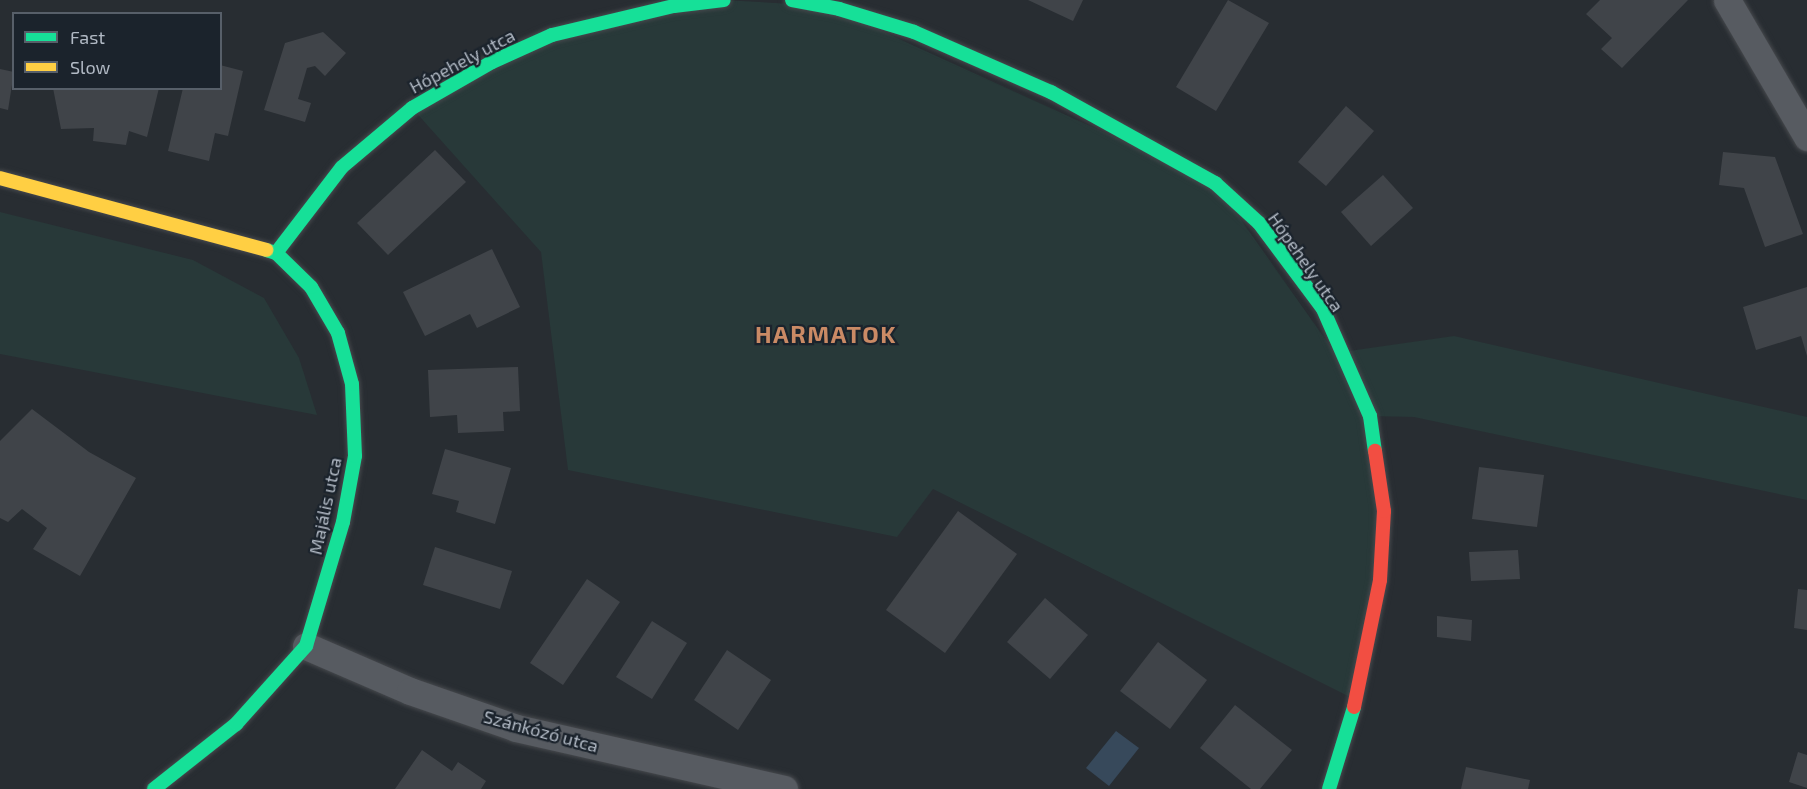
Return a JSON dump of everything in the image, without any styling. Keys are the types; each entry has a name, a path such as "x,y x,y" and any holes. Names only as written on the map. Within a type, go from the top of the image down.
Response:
{"street":[{"name":"Hópehely utca","path":"276,253 342,167 412,108 492,62 552,35 674,6 724,0"},
{"name":"Hópehely utca","path":"792,0 839,9 914,32 1051,92 1155,148 1215,183 1259,223 1323,309 1370,416 1384,511 1378,591 1356,700 1329,789"},
{"path":"1727,0 1807,137"},
{"name":"Majális utca","path":"0,178 276,253 311,287 338,333 352,384 355,456 344,522 306,646 236,724 165,784 154,789"},
{"name":"Szánkózó utca","path":"306,646 410,691 516,728 784,789"}],"shaded area":[{"path":"723,0 827,6 1215,183 1335,353 1454,336 1807,417 1807,500 1414,417 1370,416 1380,580 1356,700 933,489 897,537 568,470 541,252 412,108 588,26"},
{"path":"0,212 193,260 264,298 299,358 317,415 0,354"}],"water":[{"path":"1116,731 1139,748 1109,786 1086,768"}],"building":[{"path":"1028,0 1083,0 1073,21"},
{"path":"1228,0 1269,23 1216,111 1176,87"},
{"path":"1600,0 1688,0 1622,68 1601,49 1612,38 1586,14"},
{"path":"323,32 346,53 325,76 315,66 307,68 298,99 311,103 305,122 264,110 285,43"},
{"path":"222,66 243,71 228,136 215,133 209,161 168,151 183,90 222,90"},
{"path":"0,69 12,72 12,85 8,110 0,108"},
{"path":"53,90 159,90 147,137 129,131 126,145 93,141 94,128 61,129"},
{"path":"1346,106 1374,131 1326,186 1298,162"},
{"path":"435,150 466,182 388,255 357,223"},
{"path":"1723,152 1775,157 1803,234 1765,247 1744,188 1719,185"},
{"path":"1383,175 1413,208 1371,246 1341,212"},
{"path":"492,249 520,307 477,328 470,314 425,336 403,292"},
{"path":"1807,287 1807,356 1801,336 1756,350 1743,307"},
{"path":"518,367 520,411 503,412 504,431 458,433 457,415 430,417 428,370"},
{"path":"32,409 89,452 136,478 80,576 33,549 47,528 22,509 8,522 0,518 0,441"},
{"path":"445,449 511,468 495,524 456,512 459,501 432,494"},
{"path":"1479,467 1544,475 1537,527 1472,519"},
{"path":"958,511 1017,554 945,653 886,610"},
{"path":"435,547 512,571 500,609 423,585"},
{"path":"1518,550 1520,579 1471,581 1469,552"},
{"path":"587,579 620,602 563,685 530,663"},
{"path":"1798,589 1807,590 1807,630 1794,628"},
{"path":"1045,598 1088,635 1050,679 1007,642"},
{"path":"1437,616 1472,620 1471,641 1437,637"},
{"path":"652,621 687,643 652,699 616,677"},
{"path":"1158,642 1207,680 1170,729 1120,691"},
{"path":"727,650 771,680 738,730 694,700"},
{"path":"1235,705 1292,750 1260,789 1251,789 1200,748"},
{"path":"422,750 452,771 458,762 486,781 481,789 395,789"},
{"path":"1798,752 1807,755 1807,788 1789,782"},
{"path":"1466,767 1530,780 1528,789 1461,789"}],"traffic: fast":[{"path":"276,253 342,167 412,108 492,62 552,35 674,6 724,0"},
{"path":"792,0 839,9 914,32 1051,92 1215,183 1259,223 1323,309 1370,416 1375,451"},
{"path":"154,789 236,724 306,646 343,522 355,456 352,384 338,333 311,287 276,253 266,250"},
{"path":"1329,789 1354,707"}],"traffic: slow":[{"path":"0,178 266,250"}],"traffic: jam":[{"path":"1354,707 1380,580 1384,511 1375,451"}],"district":[{"name":"HARMATOK","path":"826,334"}]}
